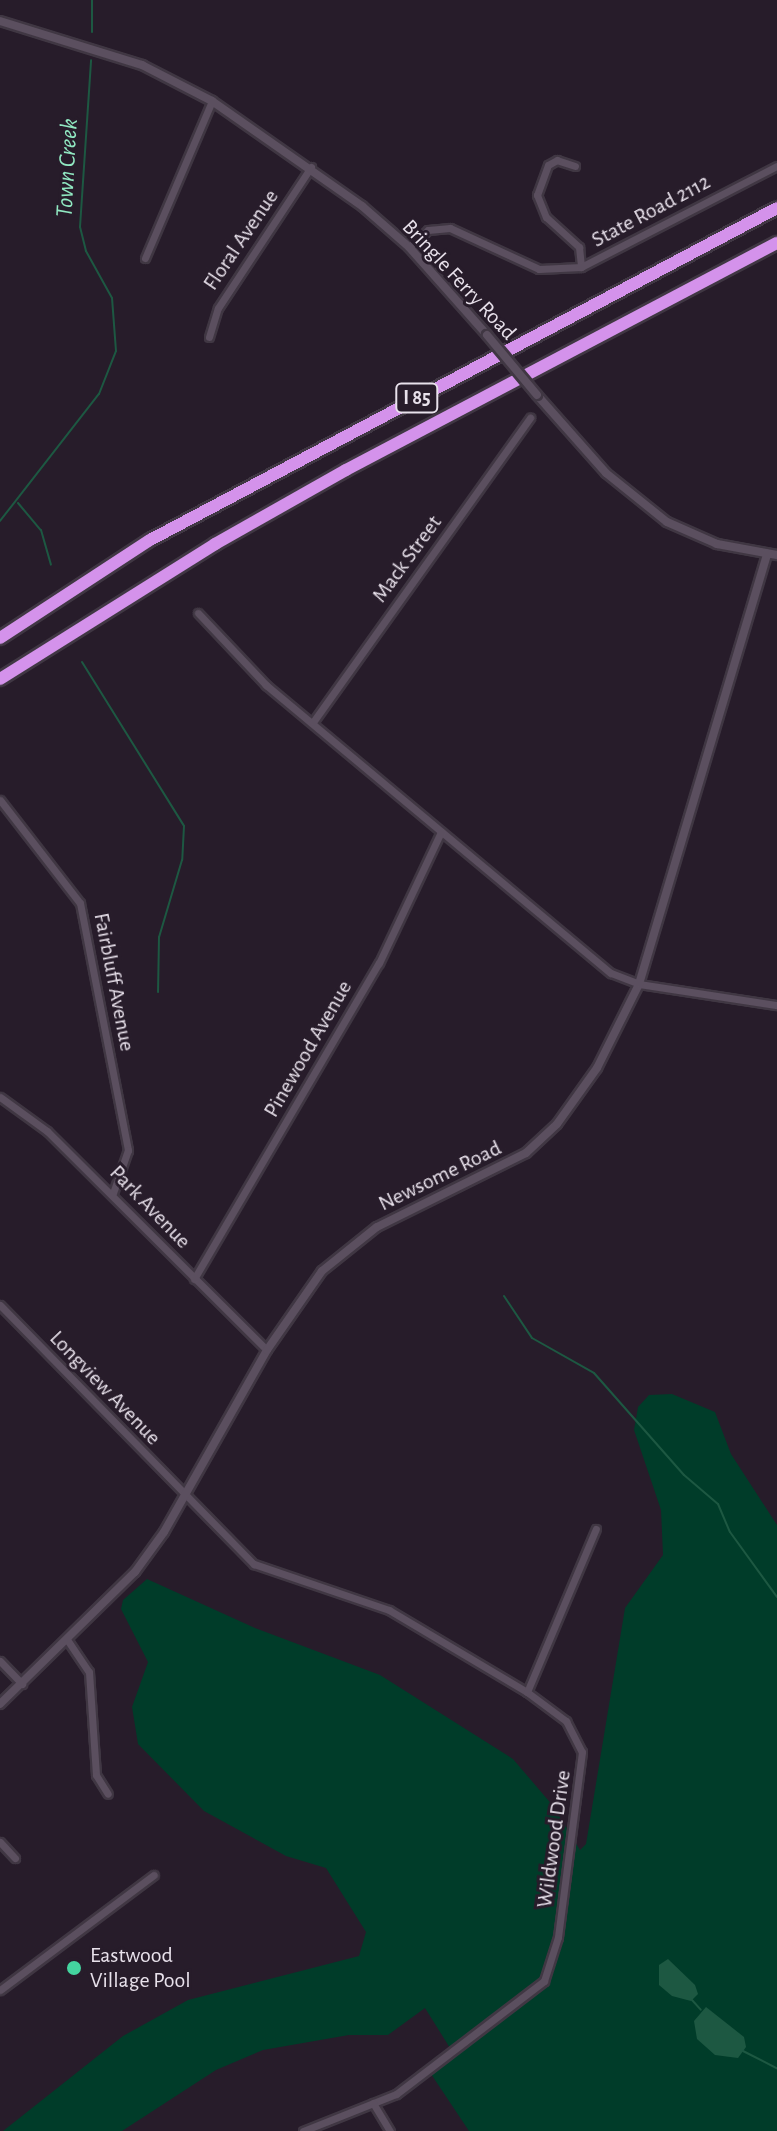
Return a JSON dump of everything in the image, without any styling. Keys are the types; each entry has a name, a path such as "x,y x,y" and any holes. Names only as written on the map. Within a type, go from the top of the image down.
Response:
{"highway":[{"name":"I 85","path":"0,638 150,540 777,208"},
{"name":"I 85","path":"0,679 215,544 333,477 777,243"}],"street":[{"name":"Bringle Ferry Road","path":"0,21 142,65 212,101 311,167 409,247 606,473 667,522 717,544 772,554"},
{"path":"145,258 212,101"},
{"path":"575,166 557,160 548,165 537,195 546,217 579,247 581,267"},
{"name":"State Road 2112","path":"409,247 428,230 450,228 539,269 581,267 777,166"},
{"name":"Floral Avenue","path":"209,337 218,308 311,167"},
{"name":"Mack Street","path":"313,722 530,418"},
{"name":"Newsome Road","path":"0,1704 68,1641 135,1572 184,1497 267,1350 304,1294 346,1248 377,1227 513,1162 546,1136 611,1044 639,984 772,554"},
{"path":"198,613 266,685 596,963 639,984 777,1005"},
{"name":"Fairbluff Avenue","path":"0,800 80,903 128,1150 113,1193"},
{"name":"Pinewood Avenue","path":"194,1279 379,963 441,832"},
{"name":"Park Avenue","path":"0,1097 47,1131 113,1193 267,1350"},
{"name":"Longview Avenue","path":"0,1305 184,1497"},
{"name":"Wildwood Drive","path":"184,1497 254,1564 389,1610 527,1692 566,1721 582,1752 551,1967 544,1981 514,2009 424,2077 373,2103 303,2131"},
{"path":"527,1692 596,1529"},
{"path":"68,1641 89,1672 96,1775 108,1794"},
{"path":"0,1661 22,1684"},
{"path":"0,1842 15,1858"},
{"path":"0,1990 153,1877"},
{"path":"373,2103 390,2131"}],"shaded area":[{"path":"672,1394 715,1412 731,1454 777,1525 777,2131 469,2131 427,2068 450,2048 425,2008 388,2035 349,2035 263,2050 216,2070 122,2131 3,2131 123,2036 188,2000 359,1956 366,1932 326,1868 286,1856 204,1811 138,1744 132,1707 148,1662 121,1609 123,1600 147,1579 255,1628 380,1675 513,1759 554,1807 580,1850 586,1844 625,1608 663,1555 661,1510 634,1430 638,1407 649,1395"},
{"path":"668,1959 695,1985 698,1994 691,2001 672,1996 659,1985 659,1965"},
{"path":"706,2007 744,2037 746,2047 738,2058 715,2055 697,2039 694,2021"}],"waterway":[{"name":"Town Creek","path":"92,0 92,32"},
{"name":"Town Creek","path":"0,521 99,394 116,351 112,298 86,251 80,227 91,60"},
{"path":"18,503 41,530 51,565"},
{"path":"82,662 184,826 182,860 159,937 158,992"},
{"path":"504,1296 532,1338 594,1373 684,1475 718,1504 730,1532 777,1597"},
{"path":"692,2000 701,2010"},
{"path":"743,2051 777,2068"}],"place":[{"name":"Eastwood Village Pool","path":"74,1968"}]}
